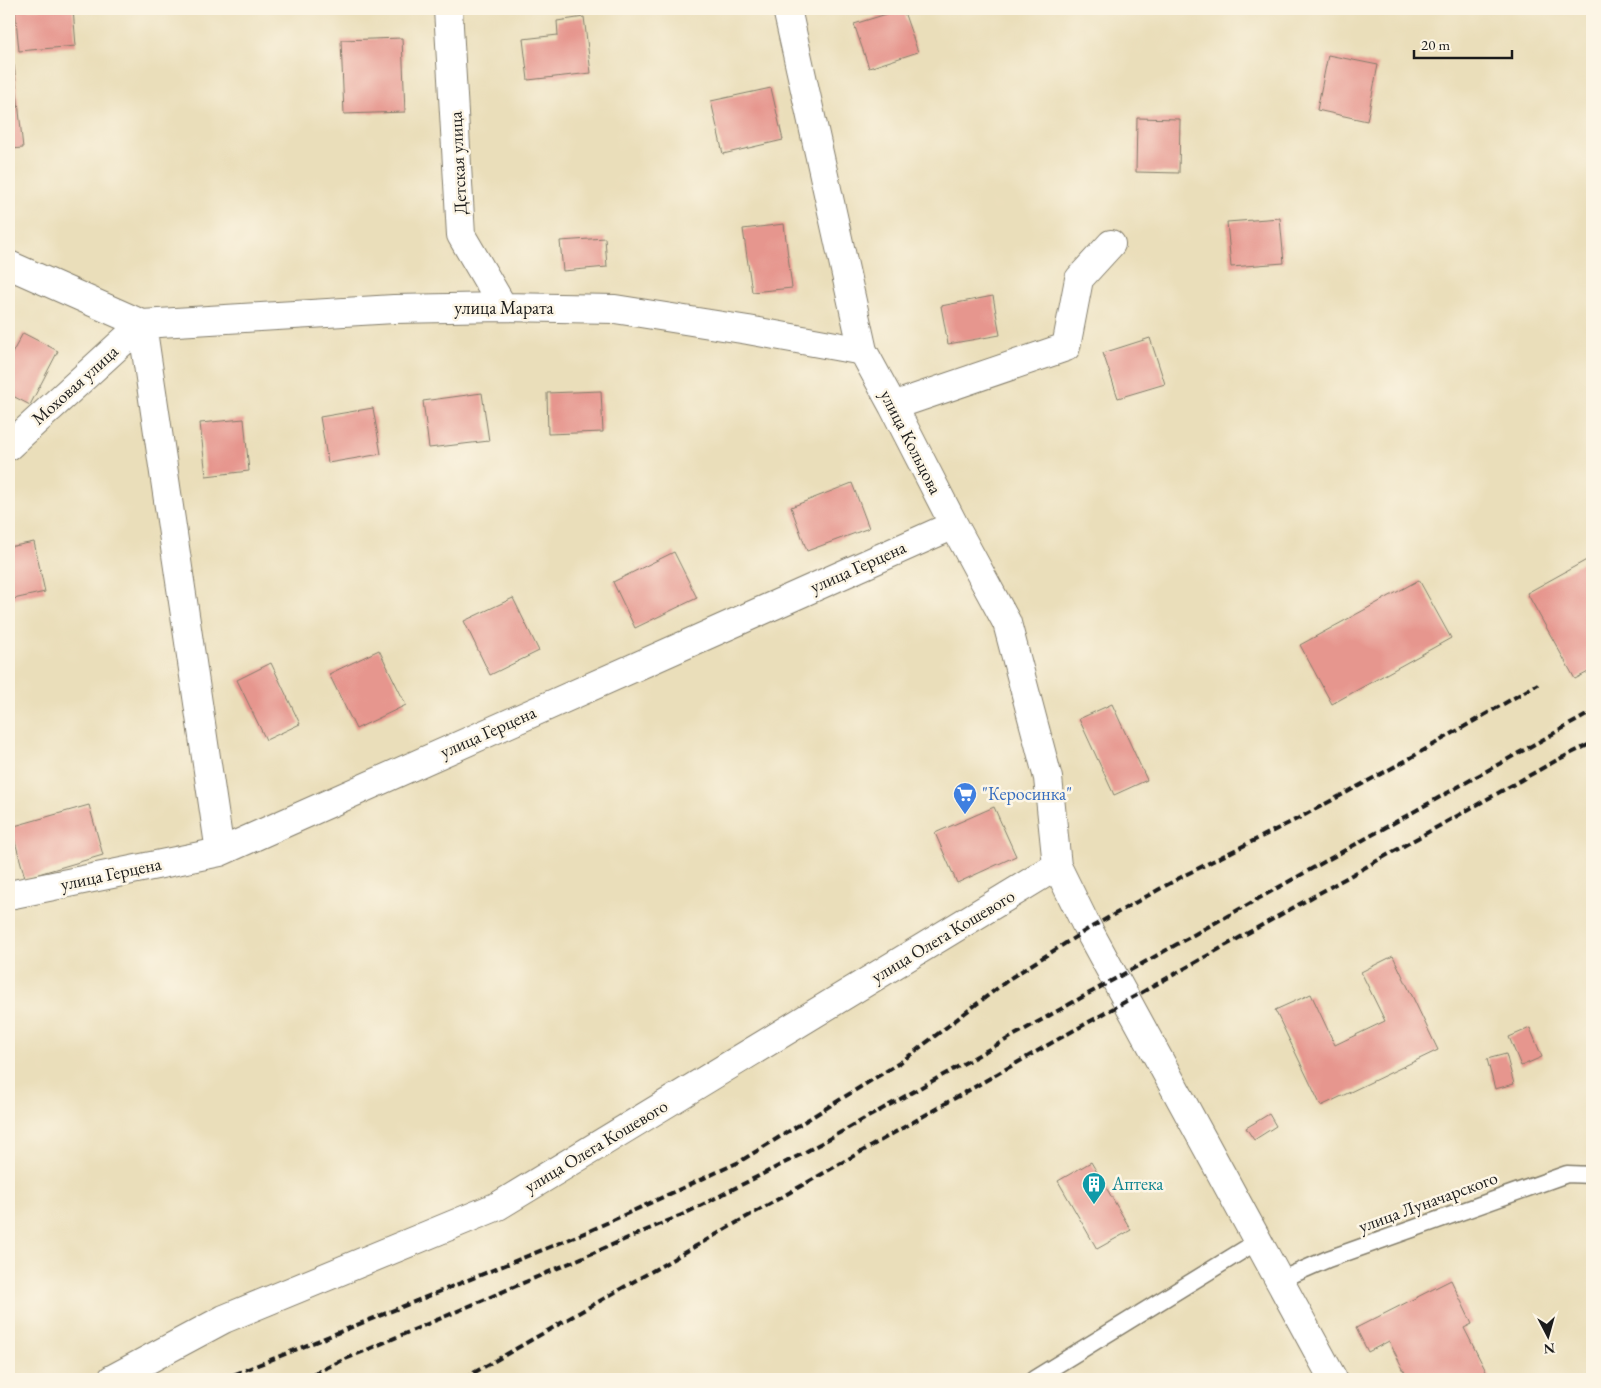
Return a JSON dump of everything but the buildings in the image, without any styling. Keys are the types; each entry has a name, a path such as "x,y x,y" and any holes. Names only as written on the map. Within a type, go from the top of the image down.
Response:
{"street":[{"name":"Детская улица","path":"448,9 462,235 503,307"},
{"name":"улица Кольцова","path":"787,9 863,351 954,525 1008,623 1048,778 1057,866"},
{"path":"893,406 1066,347 1079,279 1111,244"},
{"path":"9,265 142,324 220,852"},
{"name":"улица Марата","path":"142,324 394,309 503,307 615,309 748,330 863,351"},
{"name":"Моховая улица","path":"9,446 142,324"},
{"name":"улица Герцена","path":"9,895 220,852 954,525"},
{"path":"1057,866 1088,929 1333,1379"},
{"name":"улица Олега Кошевого","path":"112,1379 224,1319 498,1206 1057,866"}],"lane":[{"name":"улица Луначарского","path":"1280,1280 1328,1259 1567,1174 1592,1175"},
{"path":"1034,1379 1258,1241"}],"railway":[{"path":"223,1379 587,1232 739,1162 901,1062 1012,977 1088,929 1183,876 1299,818 1405,761 1538,684"},
{"path":"302,1379 684,1214 800,1155 1592,712"},
{"path":"463,1379 1055,1041 1557,760 1592,743"}],"place":[{"name":"\"Керосинка\"","path":"965,815"},
{"name":"Аптека","path":"1094,1205"}]}
